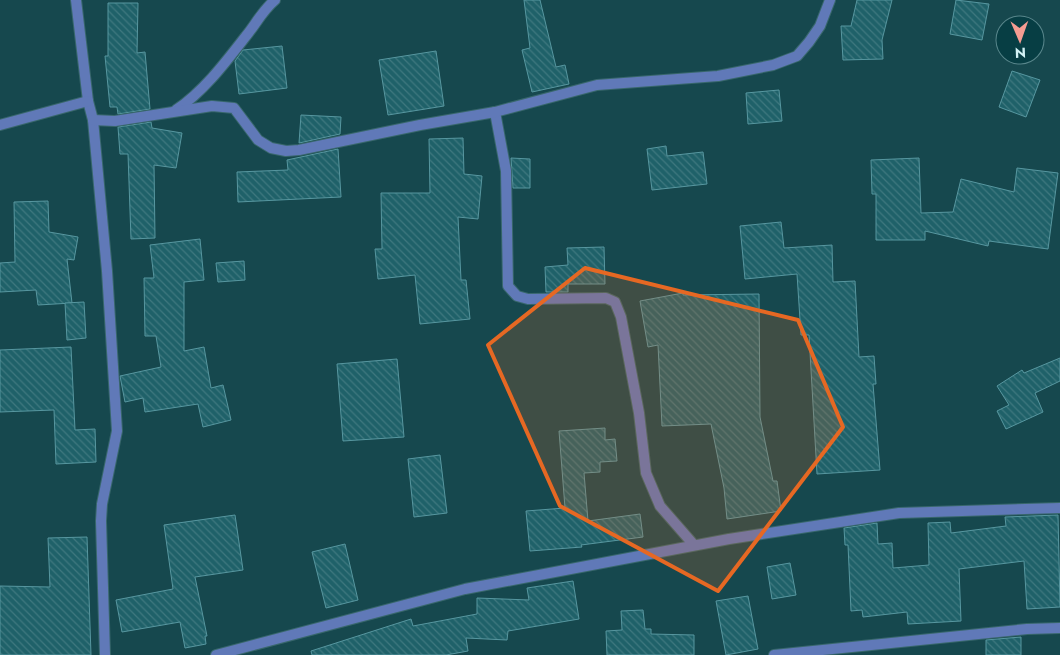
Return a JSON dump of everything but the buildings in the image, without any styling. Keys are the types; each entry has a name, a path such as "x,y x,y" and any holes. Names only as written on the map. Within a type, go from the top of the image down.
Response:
{"street":[{"path":"76,0 88,101 93,120 107,271 117,431 102,504 105,655"},
{"path":"173,112 208,83 263,10 275,0"},
{"path":"93,120 115,121 212,106 234,108 258,140 271,148 286,151 495,112 597,85 718,76 774,65 797,56 820,26 830,0"},
{"path":"0,125 88,101"},
{"path":"495,112 506,171 508,286 517,296 528,299 606,298 616,302 621,317 639,413 646,473 660,506 694,545"},
{"path":"216,655 465,589 694,545 899,513 1060,508"},
{"path":"774,655 1027,629 1060,628"}],"highlighted area":[{"path":"585,268 798,320 843,427 718,591 560,506 488,345"}]}
